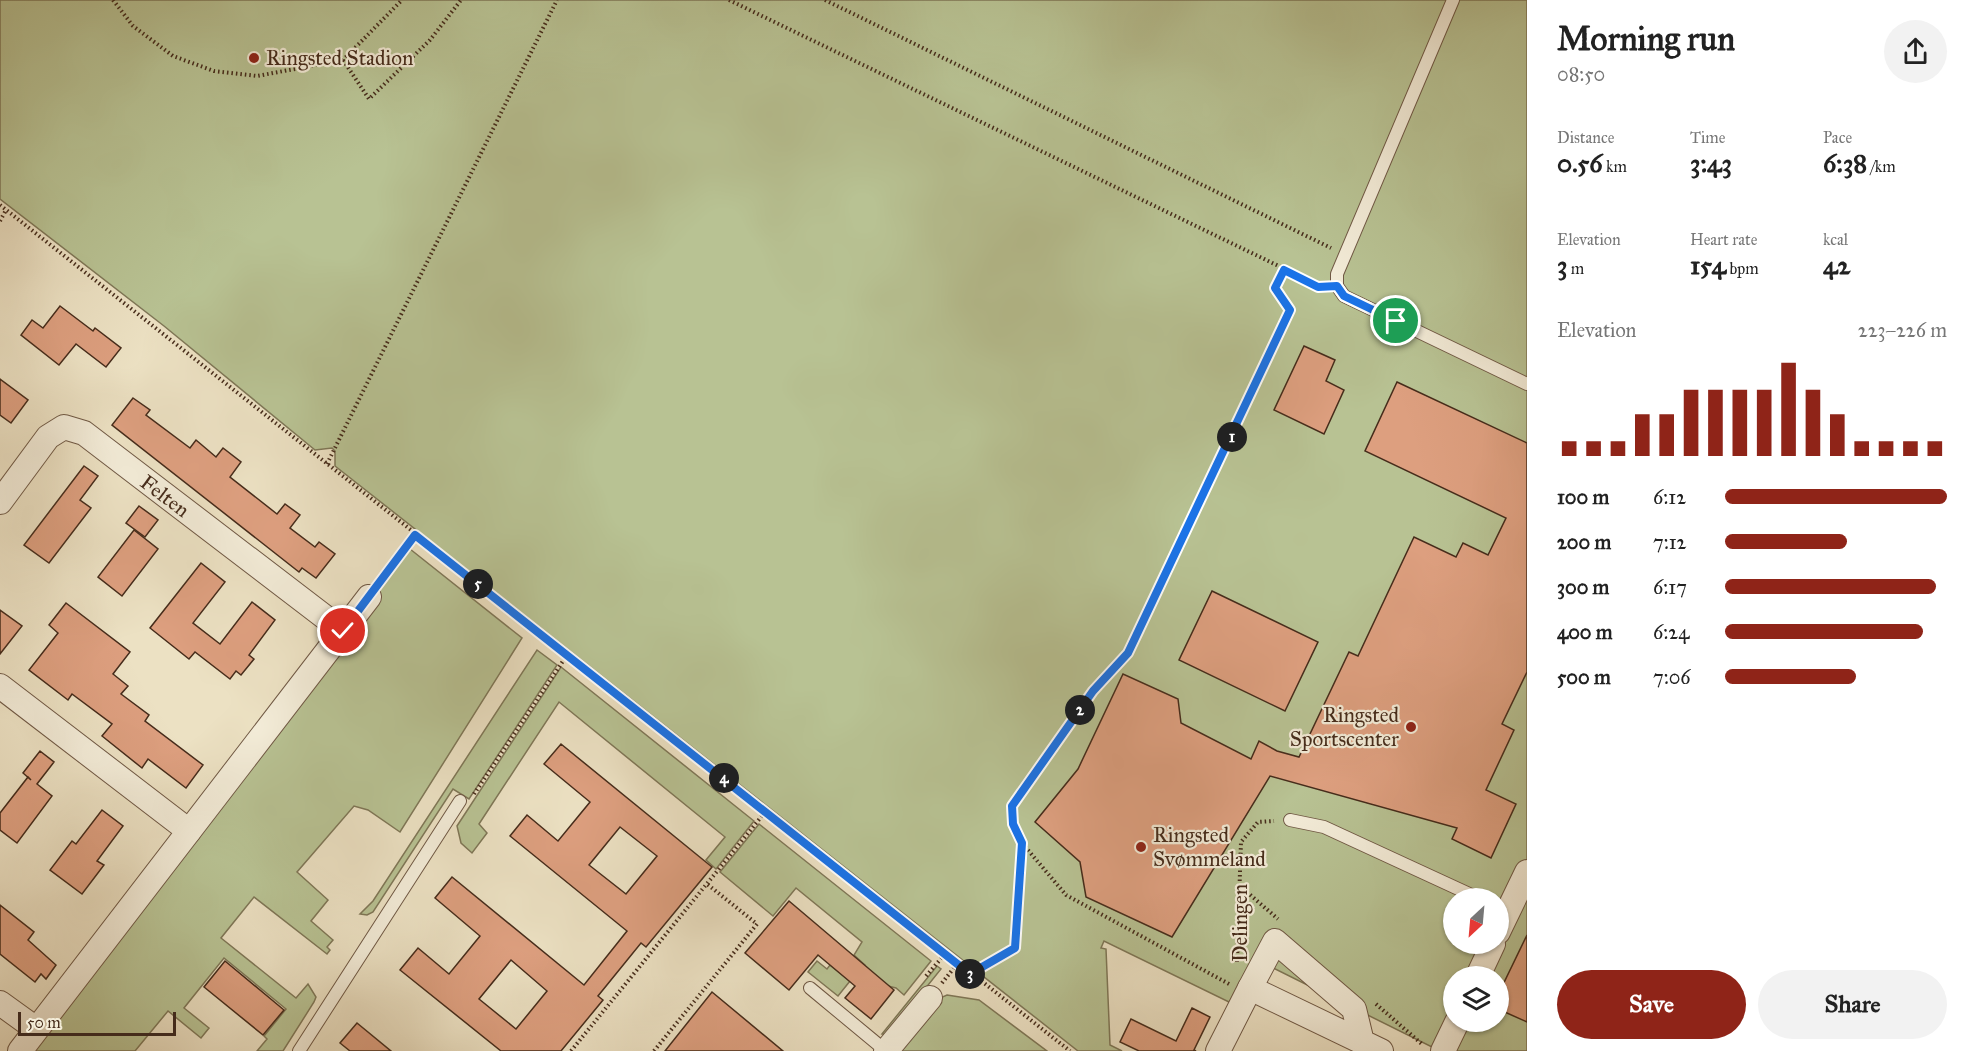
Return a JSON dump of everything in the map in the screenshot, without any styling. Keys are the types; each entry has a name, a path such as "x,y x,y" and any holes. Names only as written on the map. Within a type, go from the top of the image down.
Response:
{"street":[{"name":"Felten","path":"0,502 48,437 64,427 84,433 343,631"},
{"path":"20,1051 369,597"},
{"path":"0,686 189,831"},
{"path":"1509,905 1527,872"},
{"path":"1275,941 1354,1009 1372,1046 1250,988 1275,941"},
{"name":"Delingen","path":"1218,1051 1250,988"},
{"path":"886,1051 930,998"},
{"path":"0,1003 36,1029"},
{"path":"1443,1051 1452,1032"}],"lane":[{"path":"1452,0 1337,274 1337,286 1344,296 1527,384"},
{"path":"298,1051 460,801"},
{"path":"1290,820 1324,826 1457,888"},
{"path":"810,988 886,1051"}],"path":[{"path":"113,0 133,26 173,56 214,70 257,76 344,60 402,0"},
{"path":"344,60 369,99 430,40 461,0"},
{"path":"327,464 557,0"},
{"path":"729,0 1318,287 1337,286"},
{"path":"825,0 1345,255"},
{"path":"0,205 1070,1051"},
{"path":"0,221 6,210"},
{"path":"1250,988 1232,985 1066,895 1022,843 1013,824 1012,806 1093,691 1128,653 1290,310 1275,288 1284,270"},
{"path":"369,597 415,535"},
{"path":"460,801 469,802 567,655"},
{"path":"571,1051 766,811"},
{"name":"Delingen","path":"1250,988 1237,968 1241,842 1258,822 1290,820"},
{"path":"970,974 1015,948 1022,843"},
{"path":"654,1051 757,924 707,884"}],"green space":[{"path":"0,0 1527,0 1527,1051 1440,1051 1255,959 1231,1003 1104,941 1101,948 1106,949 1110,1045 1122,1051 1078,1051 335,466 335,451 332,448 315,450 164,326 0,199"},
{"path":"410,549 522,638 400,832 368,810 354,806 297,872 328,900 311,921 333,940 327,947 330,950 327,954 254,897 221,938 296,998 308,984 316,997 283,1051 257,1051 267,1039 264,1036 286,1009 224,958 184,1008 209,1028 201,1038 168,1011 135,1051 30,1051"},
{"path":"537,650 557,665 469,799 453,789 373,912 367,915 360,914 373,901"},
{"path":"561,667 754,821 716,869 706,860 725,837 559,702 479,824 487,833 472,853 461,843 457,826"},
{"path":"759,824 931,961 904,995 896,988 855,978 865,965 854,955 862,942 796,888 773,916 720,872"},
{"path":"817,961 827,969 830,965 850,981 838,996 808,972"},
{"path":"937,966 941,969 888,1035 882,1034"},
{"path":"947,995 979,1000 1047,1051 896,1051 940,998"}],"building":[{"path":"60,306 93,331 95,328 121,348 106,367 76,344 59,365 21,335 32,320 43,328"},
{"path":"1304,346 1335,360 1326,381 1344,390 1324,434 1274,410"},
{"path":"0,379 28,400 11,423 0,415"},
{"name":"Ringsted Sportscenter","path":"1397,382 1527,443 1527,672 1502,724 1514,730 1486,790 1516,804 1491,858 1452,839 1457,828 1270,776 1172,937 1086,897 1080,862 1035,822 1078,769 1123,674 1178,699 1181,723 1251,759 1259,741 1277,751 1299,757 1349,652 1358,656 1414,537 1456,557 1463,543 1488,555 1506,518 1365,451"},
{"path":"133,398 150,410 146,415 190,448 196,440 216,457 223,448 241,462 230,477 277,514 285,504 300,515 290,528 315,547 319,542 335,554 316,578 302,568 299,572 112,425"},
{"path":"84,466 98,476 80,500 91,508 49,563 24,545"},
{"path":"139,506 158,520 145,537 126,523"},
{"path":"134,530 158,549 122,596 98,577"},
{"path":"201,563 225,582 193,623 220,644 252,602 275,620 249,655 254,659 241,675 236,671 230,679 195,652 189,659 150,628"},
{"path":"1212,591 1318,642 1285,711 1179,660"},
{"path":"66,603 130,652 113,674 128,686 121,694 149,715 145,721 203,765 186,788 148,759 142,768 102,736 112,724 72,694 68,700 29,670 58,633 49,625"},
{"path":"0,610 22,626 0,654"},
{"path":"561,744 712,867 646,947 641,943 598,996 603,1000 561,1051 501,1051 400,970 418,948 449,974 480,936 435,898 452,877 584,985 627,931 510,836 527,815 558,841 590,802 544,764","holes":["620,827 657,856 626,894 589,865","511,960 547,991 516,1029 479,999"]},
{"path":"40,751 54,762 37,784 52,796 17,843 0,830 0,813 28,777 23,773"},
{"path":"102,810 123,826 97,861 104,865 82,894 50,870 72,841 76,844"},
{"path":"789,901 894,990 871,1019 845,998 855,986 818,955 789,990 745,953"},
{"path":"0,905 34,932 28,940 56,965 46,979 41,974 35,982 0,954"},
{"path":"1527,935 1527,1022 1509,1014 1509,972"},
{"path":"225,961 284,1010 263,1035 204,987"},
{"path":"712,992 783,1051 665,1051"},
{"path":"1192,1008 1210,1017 1194,1050 1196,1051 1139,1051 1120,1042 1131,1019 1176,1041"},
{"path":"357,1023 391,1051 350,1051 340,1043"}],"place":[{"name":"Ringsted Stadion","path":"254,58"},
{"name":"Ringsted Sportscenter","path":"1411,727"},
{"name":"Ringsted Svømmeland","path":"1141,847"}],"route":[{"path":"343,631 415,535 970,974 1015,948 1022,843 1013,824 1012,806 1093,691 1128,653 1290,310 1275,288 1284,270 1318,287 1337,286 1344,296 1396,321"}]}
